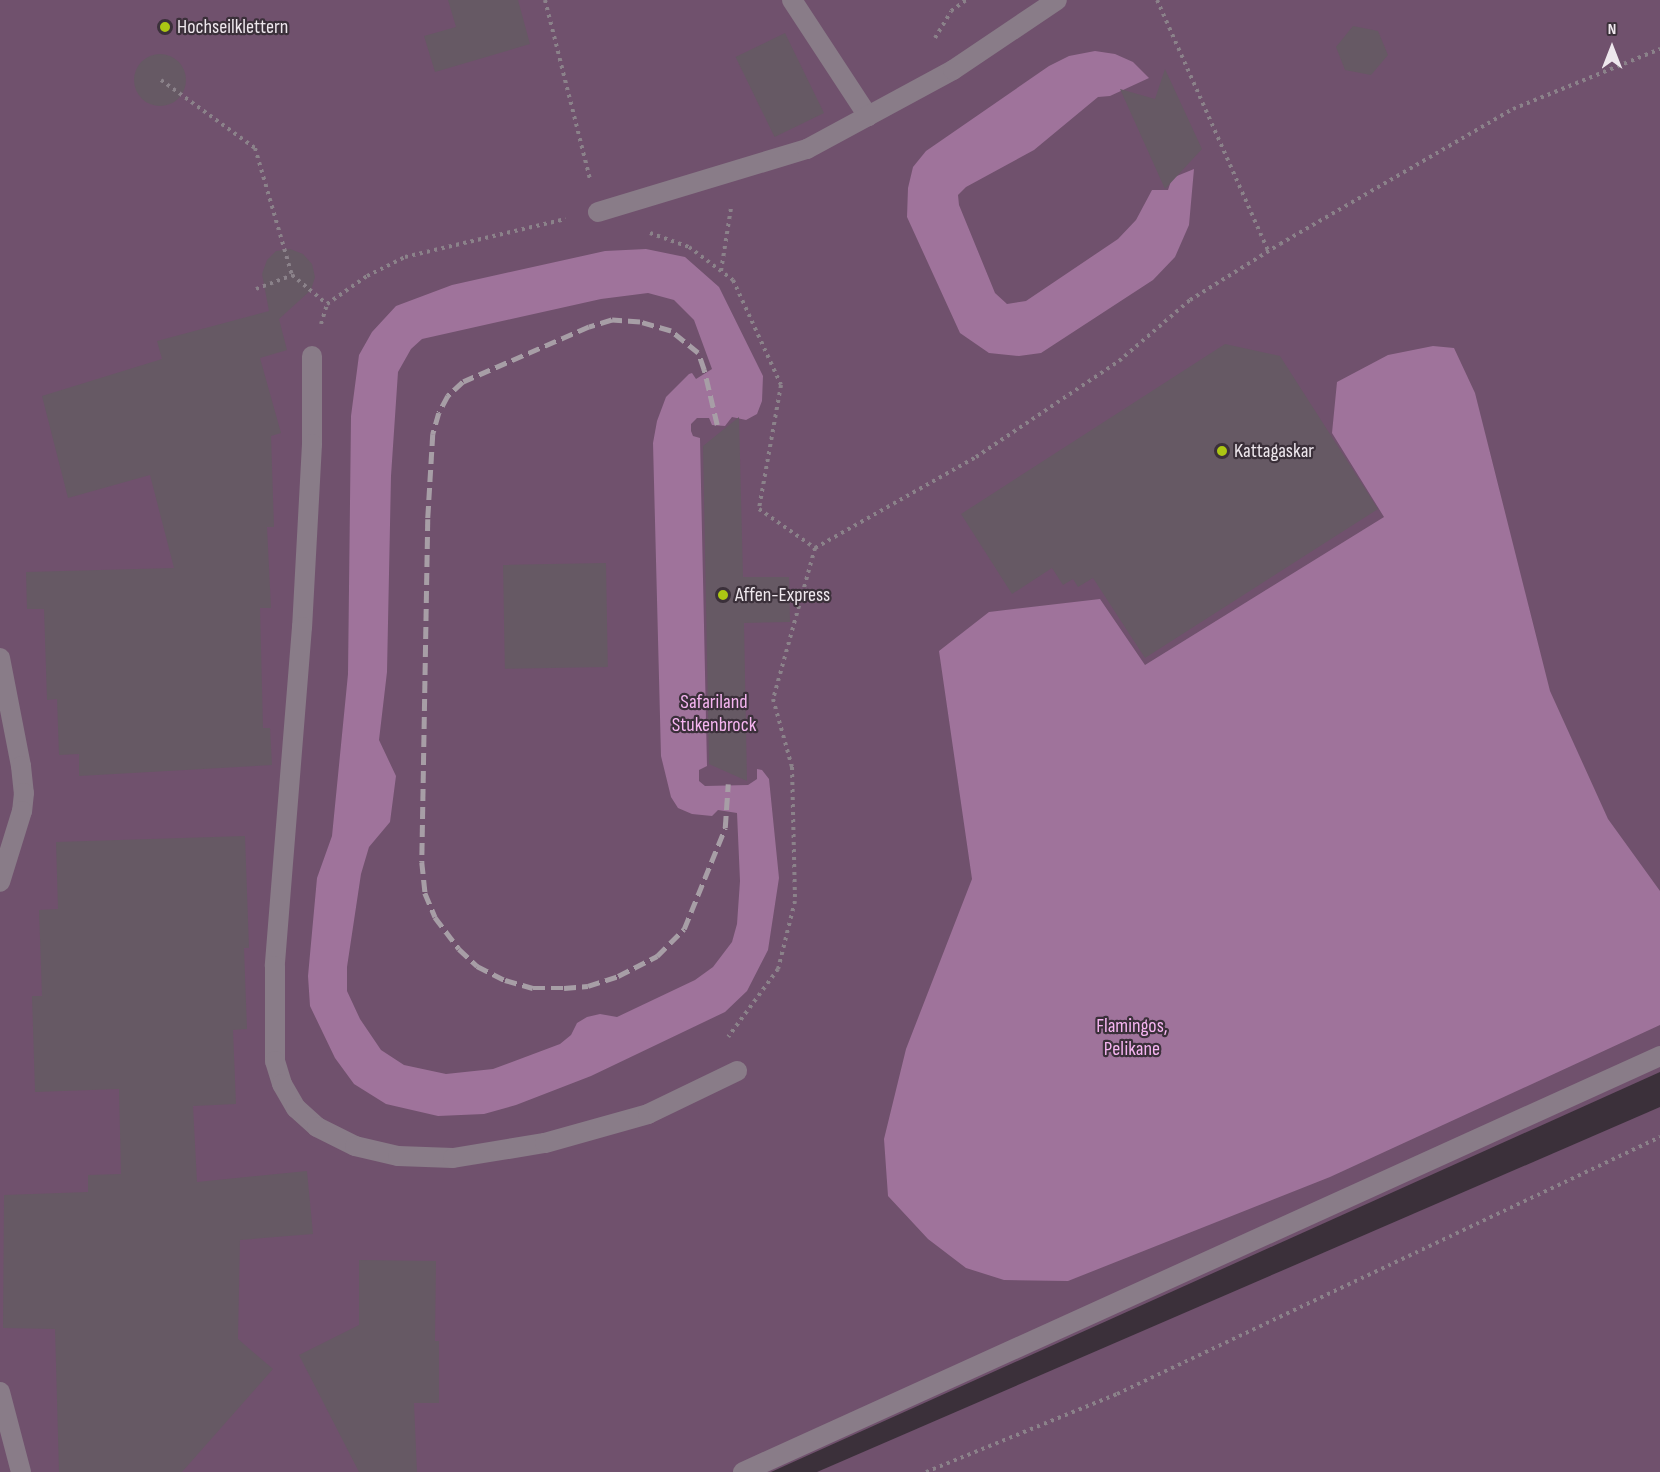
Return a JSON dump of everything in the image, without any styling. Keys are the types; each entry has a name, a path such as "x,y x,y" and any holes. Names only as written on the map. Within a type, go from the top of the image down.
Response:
{"lane":[{"path":"792,0 868,116"},
{"path":"598,212 807,148 953,70 1057,0"},
{"path":"312,356 312,444 303,615 275,966 274,1061 282,1084 296,1108 317,1127 355,1146 407,1157 453,1158 545,1143 648,1114 736,1071"},
{"path":"0,658 24,793 22,811 0,882"},
{"path":"743,1472 1660,1056"},
{"path":"0,1392 21,1472"}],"path":[{"path":"545,0 598,212"},
{"path":"1157,0 1268,251"},
{"path":"736,1071 720,1047 778,969 795,901 792,767 772,699 815,548 976,458 1119,361 1190,300 1268,251 1513,109 1660,49"},
{"path":"161,80 255,148 292,275 327,304"},
{"path":"721,271 735,186 740,169"},
{"path":"312,356 327,304 368,276 405,257 598,212 689,248 733,280 781,385 759,509 815,548"},
{"path":"256,289 292,275"},
{"path":"926,1472 1117,1394 1660,1137"}],"green space":[{"name":"Safariland Stukenbrock","path":"0,0 1660,0 1660,1072 771,1472 0,1472"},
{"path":"1660,1107 1660,1472 817,1472"}],"shaded area":[{"path":"1095,51 1115,54 1133,62 1149,78 1110,96 1098,97 1034,150 966,187 958,195 959,205 995,293 1007,304 1026,301 1118,239 1136,220 1152,190 1168,190 1172,178 1194,169 1189,225 1175,257 1153,280 1041,353 1019,356 989,353 960,333 907,217 908,188 913,167 926,151 1049,66 1069,56"},
{"path":"646,249 685,257 719,287 763,376 762,401 757,414 746,420 732,417 725,426 712,425 709,418 697,418 691,424 691,431 693,436 700,438 707,766 699,770 699,781 705,786 748,785 757,779 757,769 762,770 769,779 779,878 768,950 747,991 725,1012 591,1076 516,1105 484,1114 438,1116 386,1104 354,1084 335,1058 310,1006 308,976 317,878 332,836 348,674 351,416 359,355 372,332 396,306 452,285 605,251","holes":["648,293 674,300 694,320 712,369 696,379 692,373 689,374 666,397 657,421 653,443 661,756 671,797 678,808 692,814 712,816 718,810 737,813 740,881 737,924 732,942 713,967 695,980 617,1017 600,1014 587,1017 577,1023 571,1035 560,1044 493,1069 446,1074 404,1065 381,1050 360,1019 347,991 347,967 361,874 369,847 390,822 396,776 379,740 387,672 391,476 398,372 411,349 422,339 601,299"]},
{"path":"1433,346 1454,348 1475,393 1550,691 1608,819 1660,891 1660,1025 1330,1177 1068,1281 1004,1280 966,1268 928,1239 888,1196 884,1139 906,1049 972,879 939,651 989,612 1100,599 1145,665 1384,517 1332,433 1337,382 1388,355"}],"building":[{"path":"448,0 518,0 530,44 435,72 424,36 456,27"},
{"path":"1353,26 1378,31 1388,55 1371,75 1345,70 1336,47"},
{"path":"785,33 824,113 775,137 736,57"},
{"path":"155,54 165,54 175,58 182,65 186,80 182,95 175,102 165,106 155,106 145,102 138,95 134,85 134,75 138,65 145,58"},
{"path":"1165,69 1202,149 1165,189 1120,89 1155,99"},
{"path":"290,249 303,254 312,264 315,277 311,290 279,319 287,350 260,358 281,433 271,436 274,527 267,527 271,608 260,608 263,728 270,728 272,765 79,776 79,754 59,755 57,699 47,700 44,609 27,609 26,572 174,568 150,475 68,498 42,396 162,359 157,341 269,311 262,274 267,260 276,251"},
{"path":"1225,344 1280,356 1378,509 1145,658 1093,578 1078,587 1073,579 1063,585 1052,568 1012,594 961,514"},
{"path":"739,417 743,577 789,577 790,622 744,623 747,781 709,764 703,446"},
{"path":"606,563 608,667 505,669 503,565"},
{"path":"245,836 249,948 244,948 247,1029 233,1030 236,1104 193,1106 197,1182 307,1171 313,1234 240,1240 238,1339 273,1369 182,1472 59,1472 55,1329 3,1328 4,1195 88,1192 88,1175 121,1174 119,1089 35,1092 32,996 42,996 39,910 58,909 56,842"},
{"path":"359,1260 436,1261 435,1341 439,1341 439,1403 414,1403 417,1472 359,1472 299,1355 359,1325"}],"railway":[{"path":"717,425 698,353 671,331 640,322 612,320 589,327 463,382 448,396 439,413 433,434 428,519 422,862 425,893 435,917 459,949 477,966 505,980 533,988 564,988 588,986 618,976 657,956 684,929 725,828 728,784"}],"place":[{"name":"Hochseilklettern","path":"165,27"},
{"name":"Kattagaskar","path":"1222,451"},
{"name":"Affen-Express","path":"723,595"}],"park label":[{"name":"Flamingos, Pelikane","path":"1132,1038"}]}
